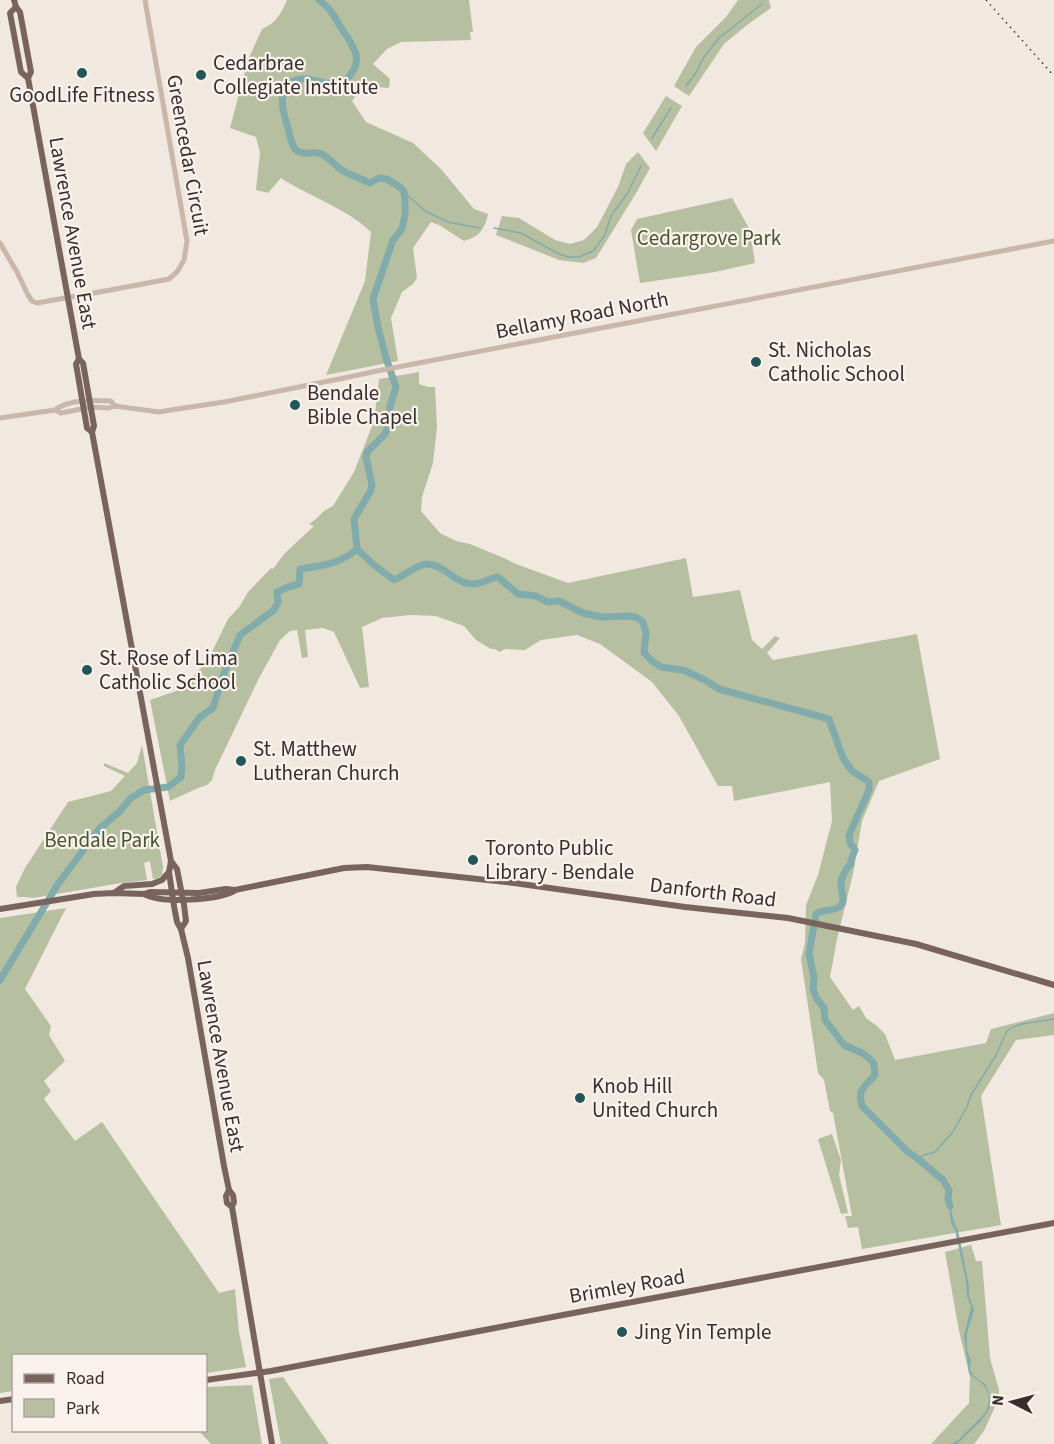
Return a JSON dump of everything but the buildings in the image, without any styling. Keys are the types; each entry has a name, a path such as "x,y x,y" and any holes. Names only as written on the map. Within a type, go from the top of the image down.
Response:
{"main road":[{"name":"Lawrence Avenue East","path":"15,4 10,14 21,72 27,78 79,358 76,364 94,426 92,432 171,861 169,872 177,922 182,928 229,1190 226,1196 227,1203 232,1207 273,1444"},
{"name":"Lawrence Avenue East","path":"171,861 177,869 182,896 186,921 182,928"},
{"name":"Danforth Road","path":"114,893 144,894 150,898 182,896 226,889 235,890 348,867 360,867 550,887 685,907 774,916 916,944 1054,985"},
{"path":"0,909 114,893 124,886 152,884 162,880 169,872"},
{"name":"Brimley Road","path":"207,1380 260,1373 1054,1223"}],"street":[{"name":"Greencedar Circuit","path":"0,243 28,296 37,303 169,279 177,272 184,260 187,248 186,226 145,0"},
{"name":"Bellamy Road North","path":"87,404 111,401 115,406 159,412 224,402 339,380 377,370 1054,241"},
{"path":"0,418 55,410 61,406 87,404"}],"green space":[{"path":"287,0 469,0 473,32 470,32 471,40 401,42 387,49 373,64 390,79 389,88 363,86 352,101 366,122 413,143 441,169 474,209 488,214 480,232 464,241 431,222 413,248 417,278 402,292 391,318 398,361 326,375 365,281 371,232 339,209 281,178 268,193 256,190 260,153 256,137 230,128 248,60 262,29 277,18"},
{"path":"738,0 769,0 771,8 724,44 689,96 674,86 696,47 726,17"},
{"path":"666,96 682,106 656,151 643,133"},
{"path":"638,152 650,168 596,258 583,263 559,260 496,235 502,216 519,218 555,240 570,244 584,240 597,227 618,187 626,164"},
{"name":"Cedargrove Park","path":"732,198 750,230 755,263 715,272 640,283 631,230 637,219"},
{"path":"419,372 419,384 435,387 437,427 433,463 422,497 421,511 440,533 568,583 686,558 693,597 740,590 752,640 762,649 775,636 780,638 767,653 773,660 917,634 940,759 879,781 862,821 853,874 830,977 853,1010 859,1006 866,1018 885,1034 895,1060 986,1043 991,1029 1054,1013 1054,1035 1016,1040 981,1096 1001,1225 862,1249 858,1227 848,1228 845,1216 852,1216 833,1113 830,1111 824,1080 818,1073 801,959 805,943 806,905 818,875 832,821 830,782 734,801 732,786 718,786 679,716 652,682 600,644 577,635 541,640 525,650 505,649 499,652 476,640 464,626 436,616 410,615 382,618 362,627 369,687 360,688 334,632 323,628 305,630 308,657 302,658 297,630 290,631 280,640 258,680 212,780 207,785 170,801 150,700 182,689 208,660 228,619 240,606 248,592 314,526 309,524 333,506 354,472 374,421 379,379"},
{"name":"Bendale Park","path":"142,745 163,867 162,875 153,879 150,861 144,863 147,880 33,898 17,897 16,887 25,868 68,802 111,791 125,776 104,766 104,763 128,773 137,763"},
{"path":"66,908 25,989 51,1026 49,1035 65,1061 44,1081 51,1091 44,1099 75,1141 102,1122 219,1293 235,1289 239,1332 246,1367 207,1373 207,1354 12,1354 12,1391 0,1393 0,918"},
{"path":"832,1134 841,1160 839,1175 848,1213 841,1214 818,1139"},
{"path":"971,1245 976,1261 982,1261 990,1358 999,1398 984,1431 974,1444 931,1444 969,1403 970,1377 945,1252"},
{"path":"283,1377 329,1444 281,1444 269,1379"},
{"path":"252,1385 262,1444 211,1444 200,1432 207,1432 207,1387"}],"water":[{"path":"948,1199 958,1230 969,1295 974,1310 967,1333 970,1370 986,1385 991,1404 980,1422 957,1444 949,1444 960,1439 982,1416 989,1400 984,1386 969,1373 964,1336 971,1307 955,1230 951,1223"}],"waterway":[{"path":"319,0 331,11 355,51 355,68 350,76 337,84 301,79 289,84 282,101 293,145 302,153 322,154 343,171 370,183 379,178 387,179 401,188 405,201 402,229 393,240 373,299 386,358 396,387 385,434 367,452 372,485 354,519 357,549"},
{"path":"686,86 719,38 762,4"},
{"path":"652,138 671,108"},
{"path":"494,228 521,233 559,254 579,257 593,251 605,235 611,216 627,194 641,166"},
{"path":"404,192 425,211 448,222 480,228"},
{"path":"357,549 394,580 419,566 428,564 439,567 465,583 478,583 498,577 518,594 536,596 548,602 559,601 583,613 601,617 636,617 643,622 646,633 644,653 661,667 683,670 719,689 829,719 843,758 852,771 869,782 869,790 849,835 850,843 855,850 851,864 842,879 843,903 836,909 816,914 809,954 814,977 813,989 824,1008 825,1020 844,1045 862,1053 874,1064 875,1075 861,1091 862,1106 908,1152 943,1180 949,1190 950,1206"},
{"path":"0,980 58,884 99,829 131,798 144,790 168,787 181,777 180,745 200,717 213,708 240,635 274,610 278,602 277,592 299,584 300,569 337,561 357,549"},
{"path":"918,1159 935,1152 952,1133 1007,1031 1022,1024 1054,1019"}],"railway":[{"path":"986,0 1054,76"}],"place":[{"name":"GoodLife Fitness","path":"82,73"},
{"name":"Cedarbrae Collegiate Institute","path":"201,75"},
{"name":"St. Nicholas Catholic School","path":"756,362"},
{"name":"Bendale Bible Chapel","path":"295,405"},
{"name":"St. Rose of Lima Catholic School","path":"87,670"},
{"name":"St. Matthew Lutheran Church","path":"241,761"},
{"name":"Toronto Public Library - Bendale","path":"473,860"},
{"name":"Knob Hill United Church","path":"580,1098"},
{"name":"Jing Yin Temple","path":"622,1332"}]}
